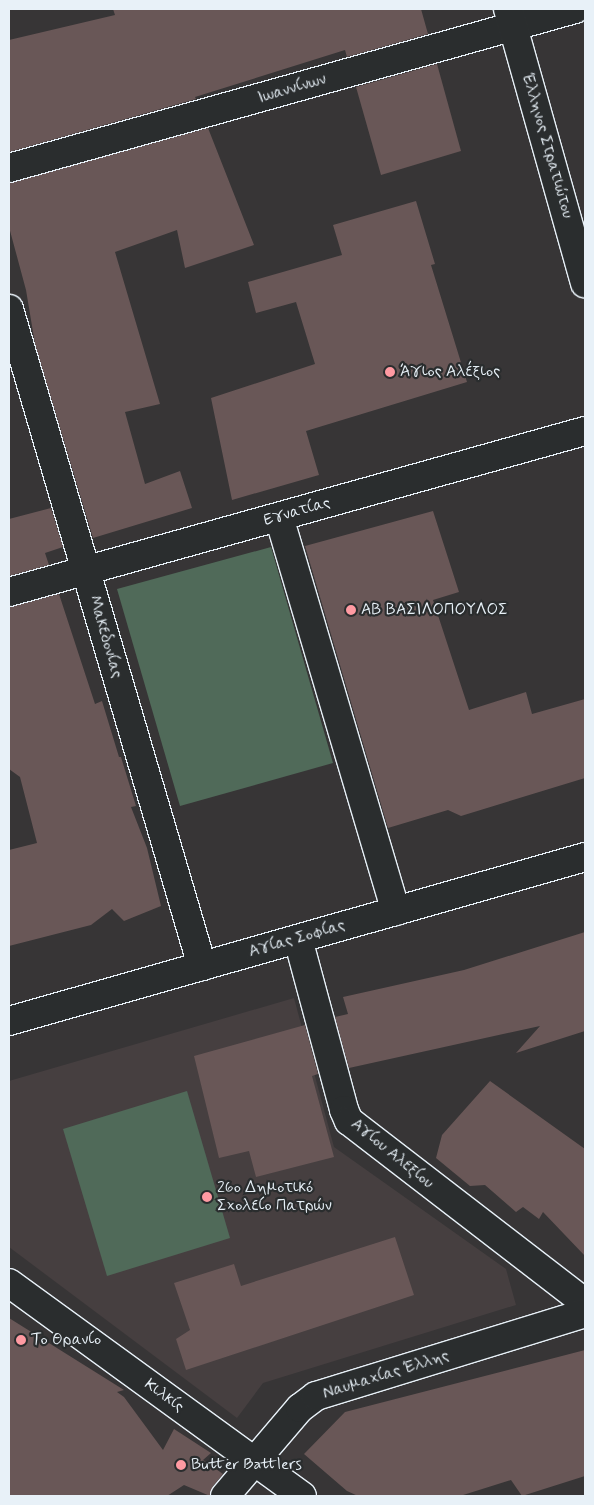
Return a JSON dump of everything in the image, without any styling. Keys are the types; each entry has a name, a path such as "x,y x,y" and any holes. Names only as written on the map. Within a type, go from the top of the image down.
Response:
{"street":[{"name":"Ιωαννίνων","path":"9,168 510,18 575,9"},
{"name":"Έλληνος Στρατιώτου","path":"510,18 585,283"},
{"name":"Μακεδονίας","path":"9,308 202,966"},
{"name":"Εγνατίας","path":"9,592 585,431"},
{"path":"279,517 396,911"},
{"name":"Αγίας Σοφίας","path":"9,1021 585,857"},
{"name":"Αγίου Αλεξίου","path":"298,938 344,1110 349,1121 585,1302"},
{"name":"Κιλκίς","path":"14,1294 302,1496"},
{"name":"Ναυμαχίας Έλλης","path":"225,1496 300,1408 316,1396 585,1313"}],"shaded area":[{"name":"26ο Δημοτικό Σχολείο Πατρών","path":"294,998 334,1147 506,1269 516,1305 263,1383 237,1418 9,1247 9,1081"}],"green space":[{"path":"271,547 333,763 180,806 117,589"},
{"path":"187,1091 230,1238 107,1276 63,1129"}],"building":[{"path":"113,9 421,9 428,34 347,57 345,50 195,97 196,99 9,152 9,40 115,15"},
{"path":"437,64 461,151 381,175 356,87"},
{"path":"208,128 254,245 185,268 177,230 115,252 160,404 125,412 145,484 180,471 192,508 93,538 35,344 26,290 9,227 9,183"},
{"path":"416,201 435,264 431,265 467,382 306,431 319,475 232,500 211,398 315,364 296,302 256,313 248,282 342,255 333,225"},
{"path":"51,508 63,547 45,553 49,565 9,576 9,519"},
{"path":"433,511 459,592 433,600 469,710 526,692 532,714 585,699 585,778 461,816 448,810 388,828 305,546"},
{"path":"59,594 95,704 102,701 119,757 121,757 136,806 131,807 147,848 161,906 124,921 112,909 91,925 9,946 9,850 37,843 20,777 9,769 9,607"},
{"path":"585,932 585,1031 516,1053 540,1026 349,1068 335,1017 348,1014 343,997 464,970"},
{"path":"305,1025 318,1074 312,1076 334,1157 256,1177 249,1151 219,1158 194,1056"},
{"path":"490,1081 585,1149 585,1256 543,1212 539,1219 523,1207 516,1212 485,1185 470,1186 436,1158 442,1135"},
{"path":"395,1237 414,1295 186,1370 176,1339 190,1330 174,1283 234,1264 241,1286"},
{"path":"9,1318 124,1390 117,1392 124,1397 163,1450 174,1429 211,1453 203,1460 223,1474 213,1486 210,1496 184,1485 167,1496 9,1496"},
{"path":"585,1350 585,1476 522,1496 511,1480 460,1496 358,1496 347,1491 304,1454 345,1412"}],"place":[{"name":"Άγιος Αλέξιος","path":"390,372"},
{"name":"ΑΒ ΒΑΣΙΛΟΠΟΥΛΟΣ","path":"351,610"},
{"name":"26ο Δημοτικό Σχολείο Πατρών","path":"207,1197"},
{"name":"Το Θρανίο","path":"21,1340"},
{"name":"Butter Battlers","path":"181,1465"}]}
